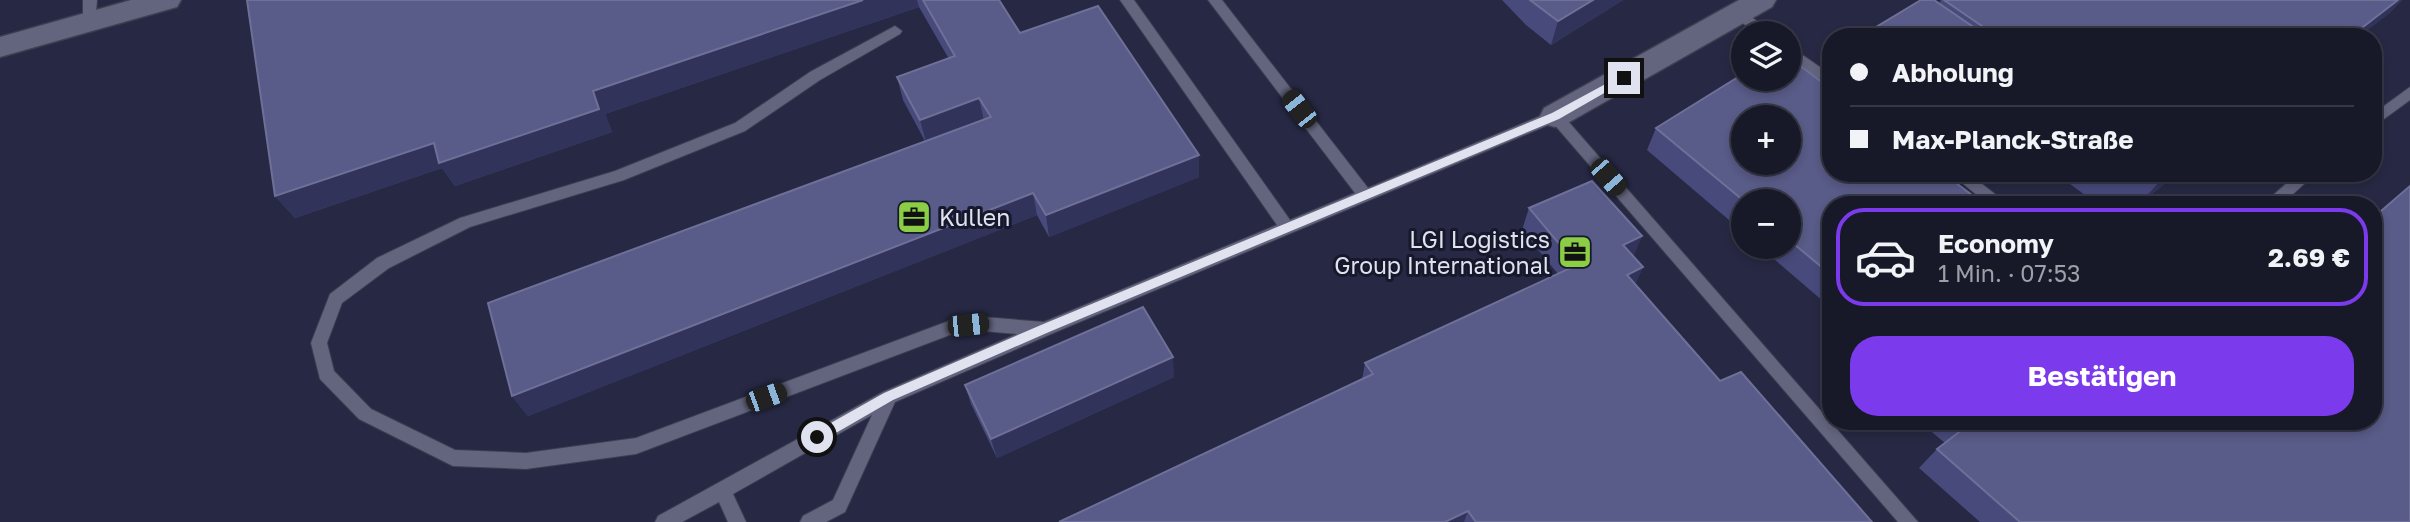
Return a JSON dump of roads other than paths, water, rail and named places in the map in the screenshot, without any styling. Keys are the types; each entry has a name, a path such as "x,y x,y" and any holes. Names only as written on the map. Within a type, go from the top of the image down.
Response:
{"street":[{"path":"0,47 90,11 167,0"},
{"path":"1555,116 1750,7"}],"lane":[{"path":"1127,0 1288,229"},
{"path":"1214,0 1366,196"},
{"path":"895,31 816,76 740,127 619,176 465,222 383,263 336,299 319,343 326,373 365,414 453,458 526,461 636,446 954,327 982,324 1045,329"},
{"path":"1801,60 1822,75"},
{"path":"2382,115 2410,92"},
{"path":"664,522 889,397 1555,116 1822,422"},
{"path":"1969,182 1989,196"},
{"path":"2281,196 2298,182"},
{"path":"809,522 839,506 889,397"},
{"path":"1829,430 1909,522"},
{"path":"723,491 737,522"}],"place":[{"name":"Kullen","path":"914,217"},
{"name":"LGI Logistics Group International","path":"1575,252"}]}
